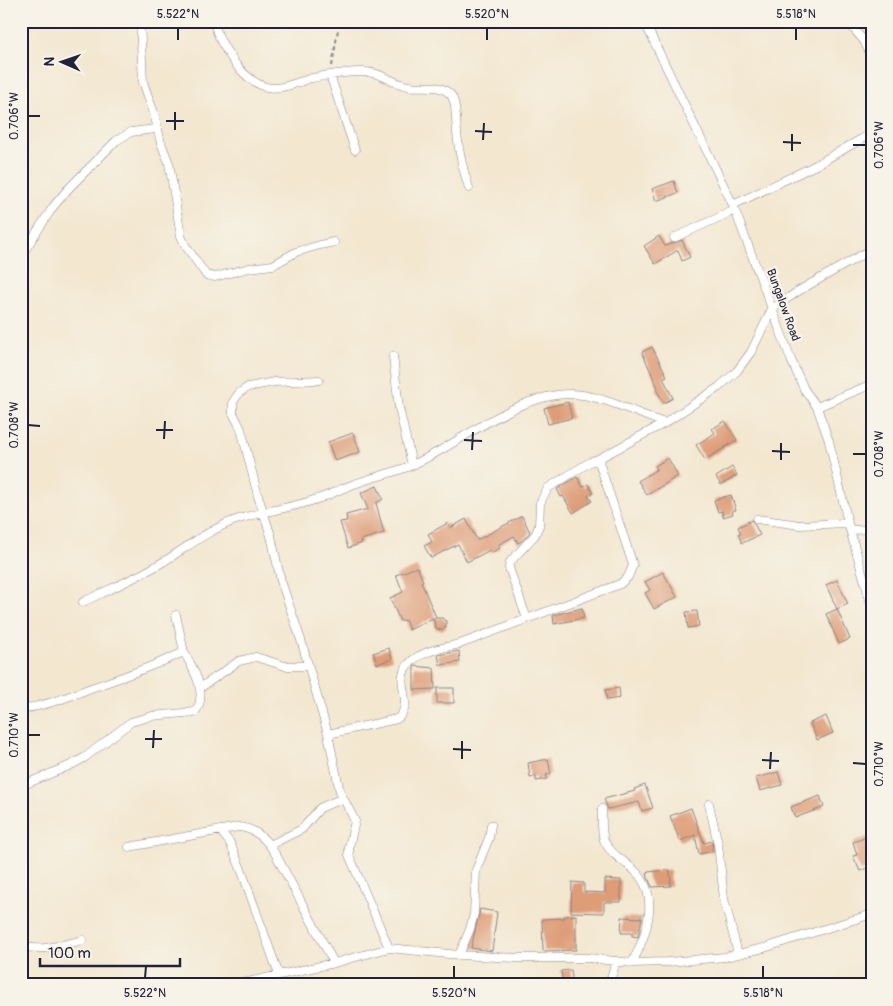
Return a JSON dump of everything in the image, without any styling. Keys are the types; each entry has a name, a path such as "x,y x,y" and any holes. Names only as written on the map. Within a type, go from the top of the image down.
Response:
{"street":[{"path":"140,21 143,82 154,113 156,129 169,163 181,236 206,275 215,277 249,268 273,265 296,252 320,244 334,242"},
{"path":"215,21 222,45 234,63 249,78 264,87 278,88 330,75 365,72 378,73 409,87 426,86 439,88 451,95 455,104 459,154 469,188"},
{"name":"Bungalow Road","path":"644,21 734,207 800,380 817,407 829,440 872,607"},
{"path":"847,21 864,41 872,57"},
{"path":"330,75 354,150"},
{"path":"21,256 53,207 68,189 116,141 131,132 156,129"},
{"path":"674,238 814,166 872,133"},
{"path":"527,619 509,568 510,562 535,535 539,526 540,503 548,488 590,462 665,423 719,387 737,371 751,352 772,309 800,290 872,249"},
{"path":"394,356 399,408 412,465"},
{"path":"319,380 274,382 248,387 238,393 232,402 233,413 241,429 281,581 328,734 338,786 342,798 355,821 348,846 349,855 389,948"},
{"path":"817,407 872,384"},
{"path":"83,602 148,570 194,540 219,527 235,520 317,499 350,485 384,476 412,465 511,409 532,401 571,394 591,397 665,423"},
{"path":"328,734 396,720 403,714 406,706 404,671 410,663 436,649 460,644 527,619 620,584 628,577 633,565 598,459"},
{"path":"757,519 800,525 850,526 872,529"},
{"path":"21,786 72,765 131,722 152,716 195,712 198,707 200,688 184,652 176,615"},
{"path":"21,709 36,707 143,670 184,652"},
{"path":"200,688 239,661 256,657 271,660 285,666 308,666"},
{"path":"270,845 302,829 320,808 342,798"},
{"path":"709,804 718,844 724,899 738,954"},
{"path":"602,809 605,841 617,856 643,879 647,888 648,920 646,934 632,962"},
{"path":"460,954 474,914 476,870 485,850 491,825"},
{"path":"128,847 246,827 258,833 270,845 334,964"},
{"path":"220,830 230,844 241,869 279,975"},
{"path":"234,985 334,964 389,948 517,958 589,958 632,962 668,962 725,957 764,948 872,914"},
{"path":"21,944 27,948 55,947 83,940"},
{"path":"610,985 616,961"}],"path":[{"path":"330,75 338,30 337,21"}],"building":[{"path":"674,181 678,193 656,201 652,189"},
{"path":"659,236 665,246 682,240 690,257 682,261 678,250 655,264 644,246"},
{"path":"652,347 667,376 663,378 673,398 664,403 656,389 658,388 642,352"},
{"path":"568,402 572,418 548,424 544,408"},
{"path":"725,421 737,440 705,460 696,445 715,433 712,429"},
{"path":"353,433 360,452 335,461 328,442"},
{"path":"668,458 678,476 647,495 638,481 657,469 655,466"},
{"path":"732,467 737,475 721,485 716,477"},
{"path":"577,477 583,487 588,484 593,493 588,496 592,501 573,513 557,489"},
{"path":"377,486 383,499 376,503 384,533 361,540 362,543 348,548 340,522 347,521 346,515 368,509 361,493"},
{"path":"731,495 736,510 732,511 733,514 723,517 722,511 718,512 714,500"},
{"path":"522,516 530,532 522,541 518,543 514,536 498,545 500,548 491,553 490,550 467,562 458,544 431,558 424,546 432,542 428,534 448,523 450,528 466,519 477,540"},
{"path":"752,520 760,535 742,543 738,534 741,533 738,527"},
{"path":"417,567 423,581 421,582 436,617 434,618 442,618 446,621 446,627 442,630 436,629 433,618 409,630 405,620 400,621 390,598 403,592 396,575"},
{"path":"663,572 677,597 654,609 645,593 650,590 645,582"},
{"path":"837,580 848,604 837,609 826,585"},
{"path":"582,608 584,618 554,624 553,615"},
{"path":"837,609 850,639 839,644 826,614"},
{"path":"697,611 699,626 688,628 686,612"},
{"path":"389,648 392,659 377,664 373,653"},
{"path":"459,651 460,662 440,665 438,655"},
{"path":"414,666 434,668 435,689 414,690"},
{"path":"437,688 454,688 454,703 437,703"},
{"path":"619,688 620,698 607,700 605,690"},
{"path":"826,716 833,733 817,740 810,723"},
{"path":"548,759 551,774 546,775 547,779 536,781 536,776 530,778 528,763"},
{"path":"778,772 782,785 760,791 756,778"},
{"path":"645,785 653,808 642,811 639,802 608,809 604,799 635,791 634,789"},
{"path":"820,796 824,807 795,818 791,807"},
{"path":"691,808 704,843 712,841 713,851 699,854 695,835 680,841 670,816"},
{"path":"870,836 872,842 872,866 860,871 853,856 857,855 853,842"},
{"path":"670,870 671,886 652,887 647,872"},
{"path":"605,879 621,880 621,902 604,902 604,913 571,912 572,882 584,883 584,892 605,893"},
{"path":"480,909 497,912 492,951 471,948"},
{"path":"576,915 576,950 543,951 542,919 564,918 565,916"},
{"path":"622,917 642,918 638,937 632,936 632,933 621,933"},
{"path":"571,970 573,985 563,985 561,971"}]}
